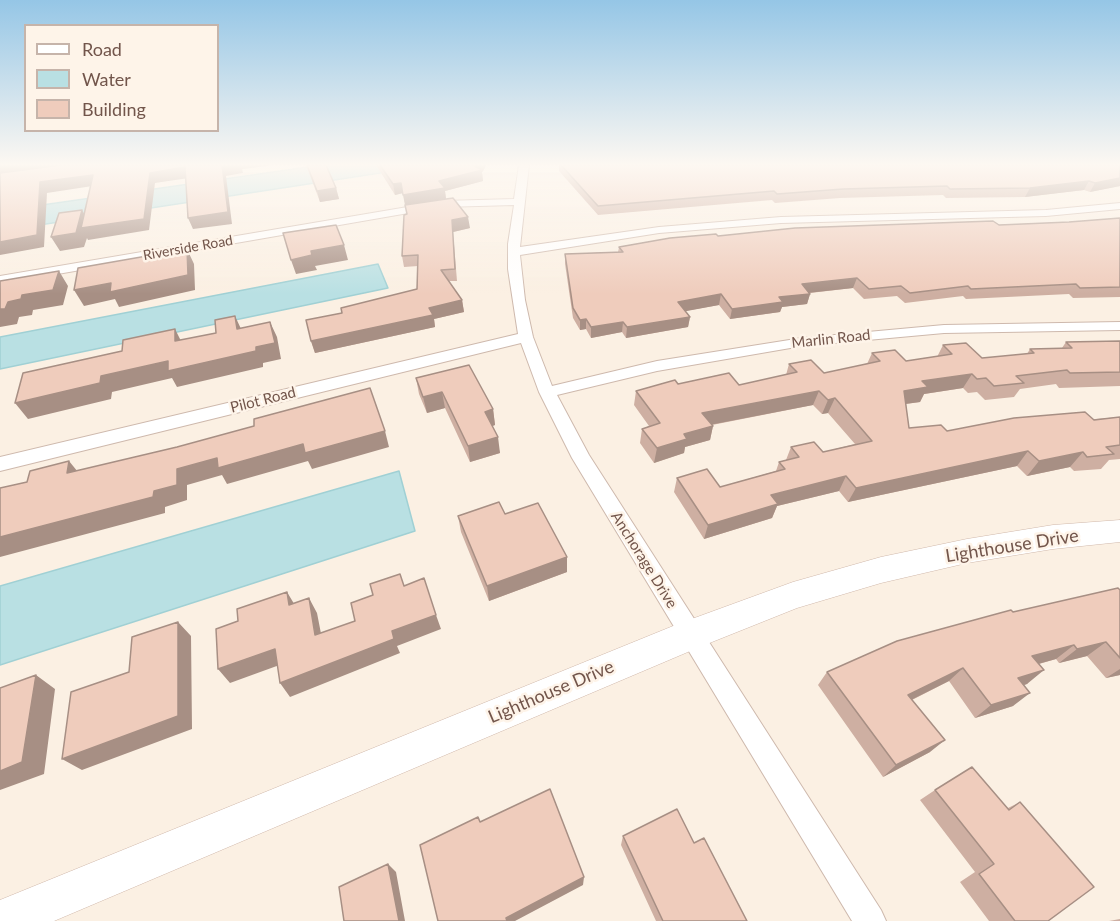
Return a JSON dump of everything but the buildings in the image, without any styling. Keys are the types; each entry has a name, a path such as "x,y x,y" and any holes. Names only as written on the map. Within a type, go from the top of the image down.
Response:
{"street":[{"name":"Riverside Road","path":"0,280 420,208"},
{"name":"Anchorage Drive","path":"518,208 514,252 518,300 526,337 547,392 581,458 870,921"},
{"path":"514,252 659,231 781,219 1035,213 1096,208"},
{"name":"Marlin Road","path":"547,392 657,366 802,342 944,329 1120,326"},
{"name":"Pilot Road","path":"0,464 526,337"},
{"name":"Lighthouse Drive","path":"2,921 690,634 793,596 881,570 967,551 1053,537 1120,531"}],"water":[{"path":"21,208 151,208 0,231 0,211"},
{"path":"378,264 388,288 0,369 0,337"},
{"path":"399,471 415,531 0,665 0,586"}]}
